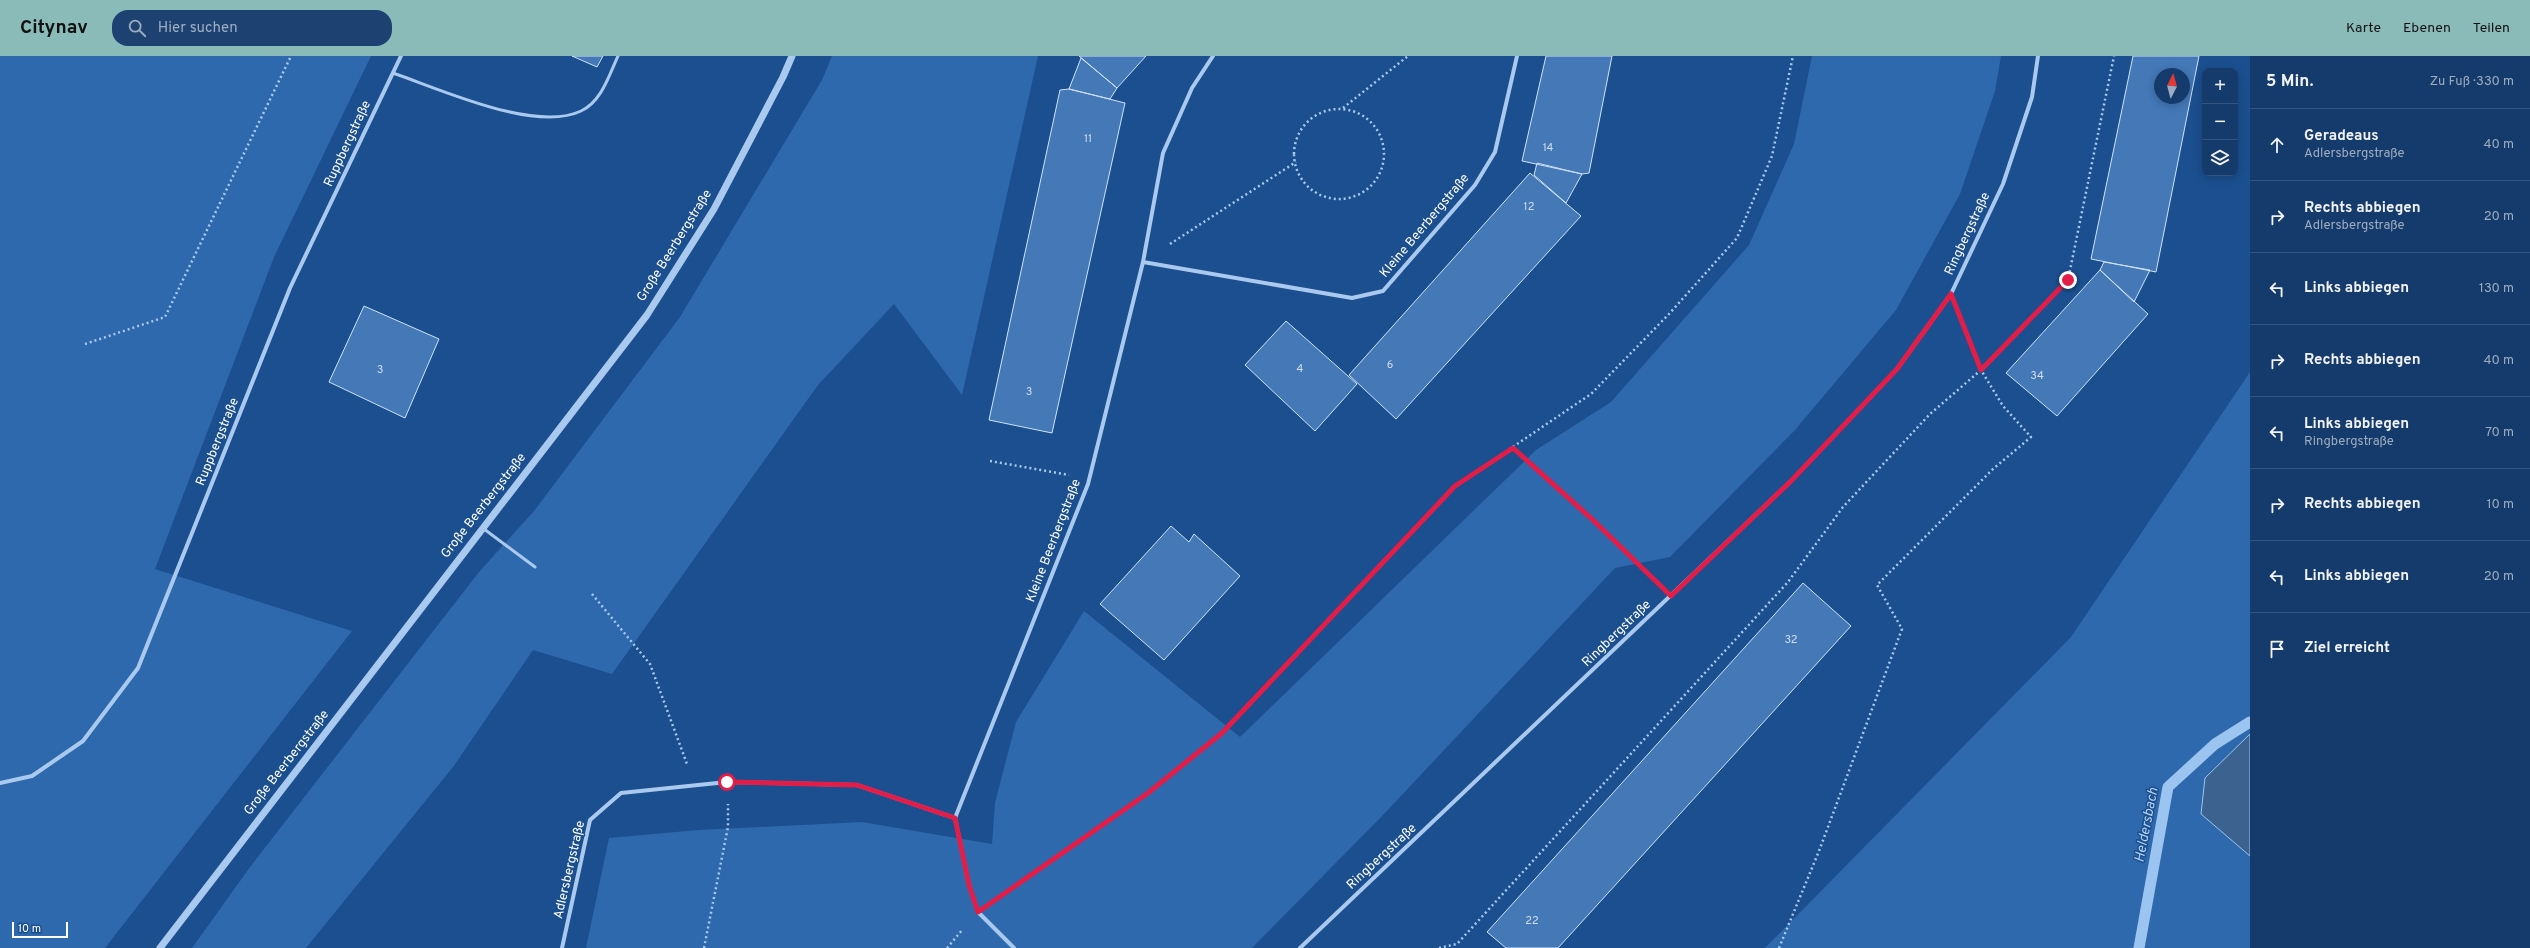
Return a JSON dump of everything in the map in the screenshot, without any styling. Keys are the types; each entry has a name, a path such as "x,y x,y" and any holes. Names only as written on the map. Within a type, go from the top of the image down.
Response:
{"street":[{"name":"Ruppbergstraße","path":"0,783 32,776 83,741 138,668 290,288 401,56"},
{"name":"Große Beerbergstraße","path":"160,948 647,315 714,209 784,78 792,56"},
{"name":"Kleine Beerbergstraße","path":"955,818 1088,484 1143,262 1162,153 1192,88 1213,56"},
{"name":"Kleine Beerbergstraße","path":"1143,262 1352,298 1383,291 1475,185 1495,152 1517,56"},
{"name":"Ringbergstraße","path":"1300,948 1791,481 1897,369 1951,294 2003,184 2032,97 2038,56"},
{"name":"Adlersbergstraße","path":"562,948 590,820 621,793 727,782 857,785 955,818"},
{"path":"955,818 969,885 978,912 1014,948"}],"lane":[{"path":"393,73 515,115 546,119 582,111 601,94 618,56"},
{"path":"482,528 535,567"}],"path":[{"path":"85,344 165,317 291,56"},
{"path":"1343,109 1408,56"},
{"path":"947,948 978,912 1148,793 1222,733 1455,486 1591,394 1669,314 1736,238 1772,156 1793,56"},
{"path":"1439,948 1457,944 1788,582 1843,508 1930,414 1981,370 2068,280 2114,56"},
{"path":"1343,109 1358,113 1370,121 1379,133 1384,147 1384,162 1378,176 1369,187 1356,195 1342,198 1328,197 1315,191 1304,181 1296,162 1294,154 1297,140 1303,127 1314,116 1328,110 1343,109"},
{"path":"1143,262 1296,162"},
{"path":"1779,948 1819,851 1902,629 1877,585 1993,469 2031,437 2003,406 1981,370 1951,294"},
{"path":"1513,448 1593,520 1671,596"},
{"path":"990,461 1072,476 1088,484"},
{"path":"592,594 650,664 695,785"},
{"path":"704,948 728,827 727,782"}],"shaded area":[{"path":"0,56 371,56 274,257 155,569 352,631 105,948 0,948"},
{"path":"832,56 1038,56 962,395 894,304 818,385 612,674 533,650 453,767 306,948 192,948 250,867 479,572 534,511 680,317 822,80"},
{"path":"1812,56 2001,56 1995,91 1960,194 1896,310 1795,430 1670,557 1615,568 1384,814 1252,948 586,948 609,838 698,830 862,822 992,844 995,803 1016,722 1084,611 1240,737 1536,450 1611,402 1749,245 1794,144"},
{"path":"2250,372 2250,948 1765,948 2071,637"},
{"path":"2250,734 2250,856 2201,814 2205,778"}],"building":[{"path":"572,56 603,56 597,67"},
{"path":"1079,56 1146,56 1117,88"},
{"path":"1546,56 1612,56 1589,173 1582,174 1522,161"},
{"path":"2133,56 2199,56 2190,101 2190,68 2154,68 2154,104 2189,104 2156,272 2091,259"},
{"path":"1081,58 1117,88 1110,99 1069,89"},
{"path":"1069,89 1125,103 1052,433 989,420 1060,90"},
{"path":"1537,163 1582,174 1566,203 1534,175"},
{"path":"1530,173 1581,216 1396,419 1349,375"},
{"path":"2104,262 2150,270 2134,302 2100,270"},
{"path":"2100,270 2148,314 2057,416 2006,373"},
{"path":"364,306 439,339 405,418 329,382"},
{"path":"1286,321 1357,384 1315,431 1245,365"},
{"path":"1171,526 1189,542 1194,534 1240,576 1164,660 1100,604"},
{"path":"1803,583 1851,626 1558,948 1506,948 1487,932"}],"waterway":[{"name":"Heldersbach","path":"2139,948 2168,787 2215,744 2250,722"}],"route":[{"path":"727,782 857,785 955,818 969,885 978,912 1148,793 1222,733 1455,486 1513,448 1593,520 1671,596 1791,481 1897,369 1951,294 1981,370 2068,280"}]}
